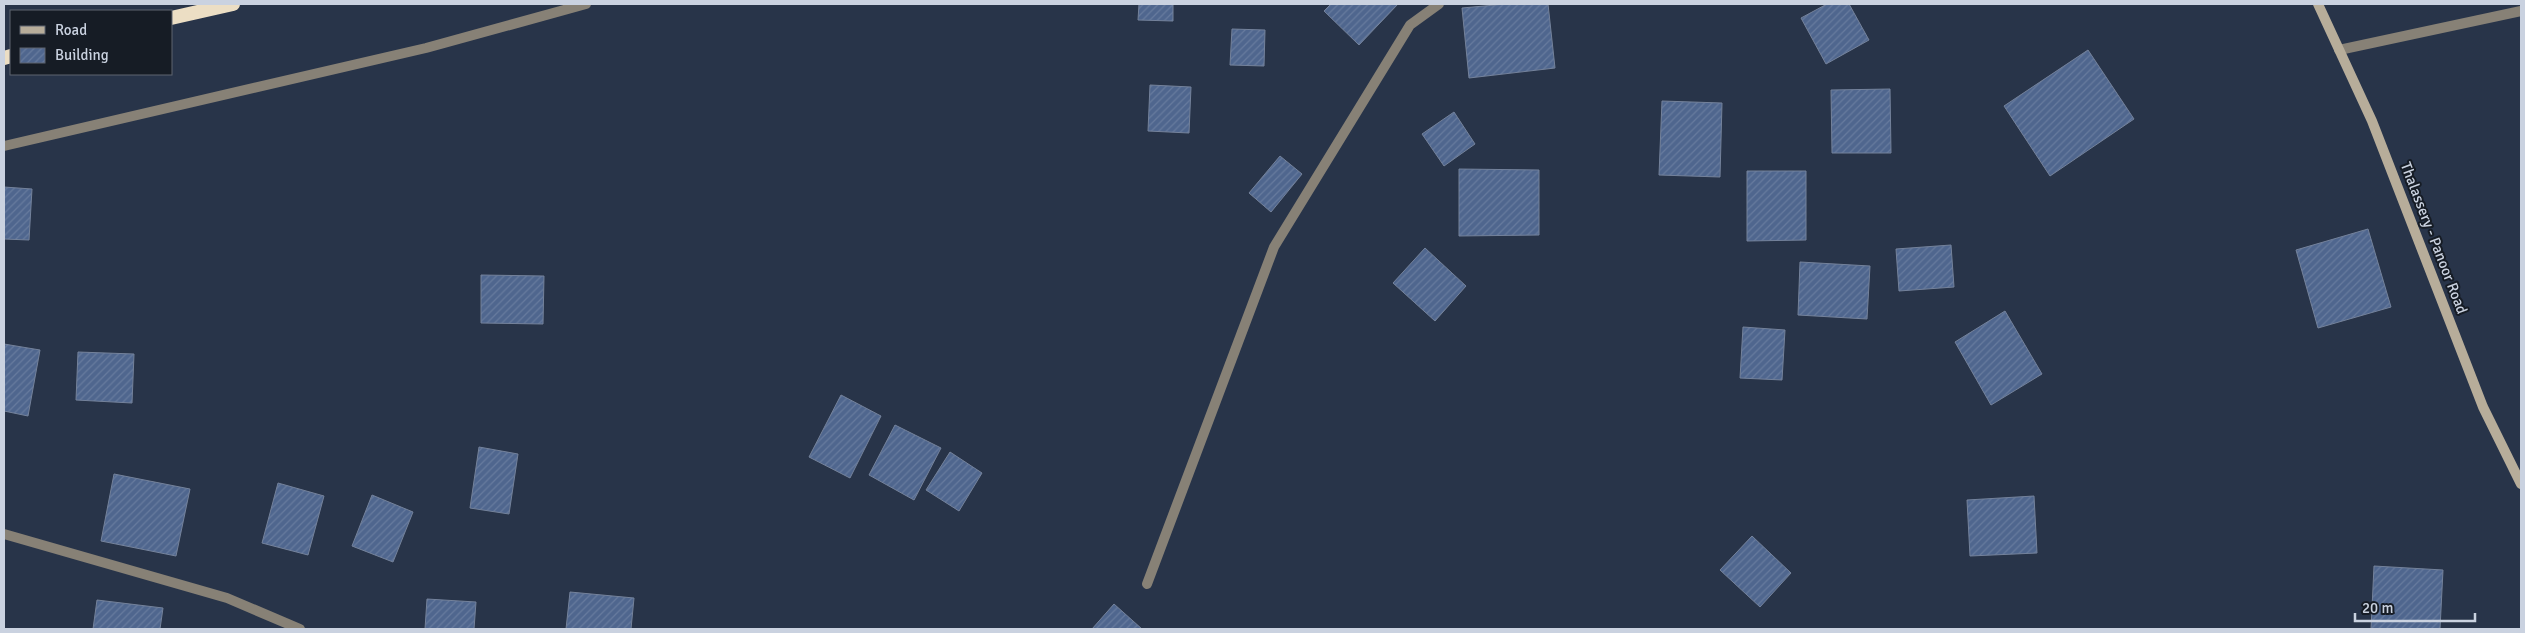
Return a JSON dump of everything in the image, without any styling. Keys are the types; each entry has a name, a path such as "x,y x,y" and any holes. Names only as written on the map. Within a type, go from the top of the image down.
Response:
{"highway":[{"path":"172,18 233,4"}],"main road":[{"name":"Thalassery - Panoor Road","path":"2318,4 2372,122 2483,407 2521,484"}],"street":[{"path":"4,146 426,48 586,4"},
{"path":"1147,584 1274,246 1410,25 1439,4"},
{"path":"2339,50 2521,11"},
{"path":"4,534 227,598 300,629"}],"building":[{"path":"1139,4 1173,4 1173,21 1138,20"},
{"path":"1331,4 1398,4 1359,45 1324,11"},
{"path":"1506,4 1548,4 1555,68 1469,78 1462,8"},
{"path":"1827,4 1849,4 1869,40 1826,64 1801,18"},
{"path":"1232,29 1265,30 1264,66 1230,65"},
{"path":"2088,50 2134,119 2050,176 2004,106"},
{"path":"1150,85 1191,87 1189,133 1148,131"},
{"path":"1890,89 1891,153 1832,153 1831,90"},
{"path":"1662,101 1722,103 1720,177 1659,175"},
{"path":"1454,112 1475,144 1444,166 1422,134"},
{"path":"1280,156 1302,174 1271,212 1249,193"},
{"path":"1459,169 1539,170 1539,235 1459,236"},
{"path":"1747,171 1806,171 1806,240 1747,241"},
{"path":"4,187 32,189 29,240 4,239"},
{"path":"2368,229 2391,307 2318,328 2296,250"},
{"path":"1951,245 1954,287 1899,291 1896,249"},
{"path":"1425,248 1466,286 1435,321 1393,283"},
{"path":"1800,262 1870,266 1867,319 1798,315"},
{"path":"481,275 544,276 543,324 481,323"},
{"path":"2005,311 2042,374 1991,405 1955,342"},
{"path":"1743,327 1785,330 1782,380 1740,378"},
{"path":"4,344 40,350 28,416 4,411"},
{"path":"78,352 134,354 132,403 76,400"},
{"path":"841,395 881,416 850,478 809,457"},
{"path":"895,425 941,448 914,500 869,475"},
{"path":"479,447 518,454 509,514 470,508"},
{"path":"950,452 982,473 959,511 926,490"},
{"path":"114,474 190,489 176,556 101,541"},
{"path":"278,483 324,496 308,555 262,543"},
{"path":"372,495 413,512 393,562 352,546"},
{"path":"2034,496 2037,553 1970,556 1967,500"},
{"path":"1752,536 1791,573 1760,607 1720,570"},
{"path":"2374,566 2443,570 2440,629 2371,629"},
{"path":"570,592 634,598 631,629 566,629"},
{"path":"427,599 476,602 474,629 425,629"},
{"path":"97,600 163,608 160,629 93,629"},
{"path":"1114,604 1142,629 1092,629"}]}
